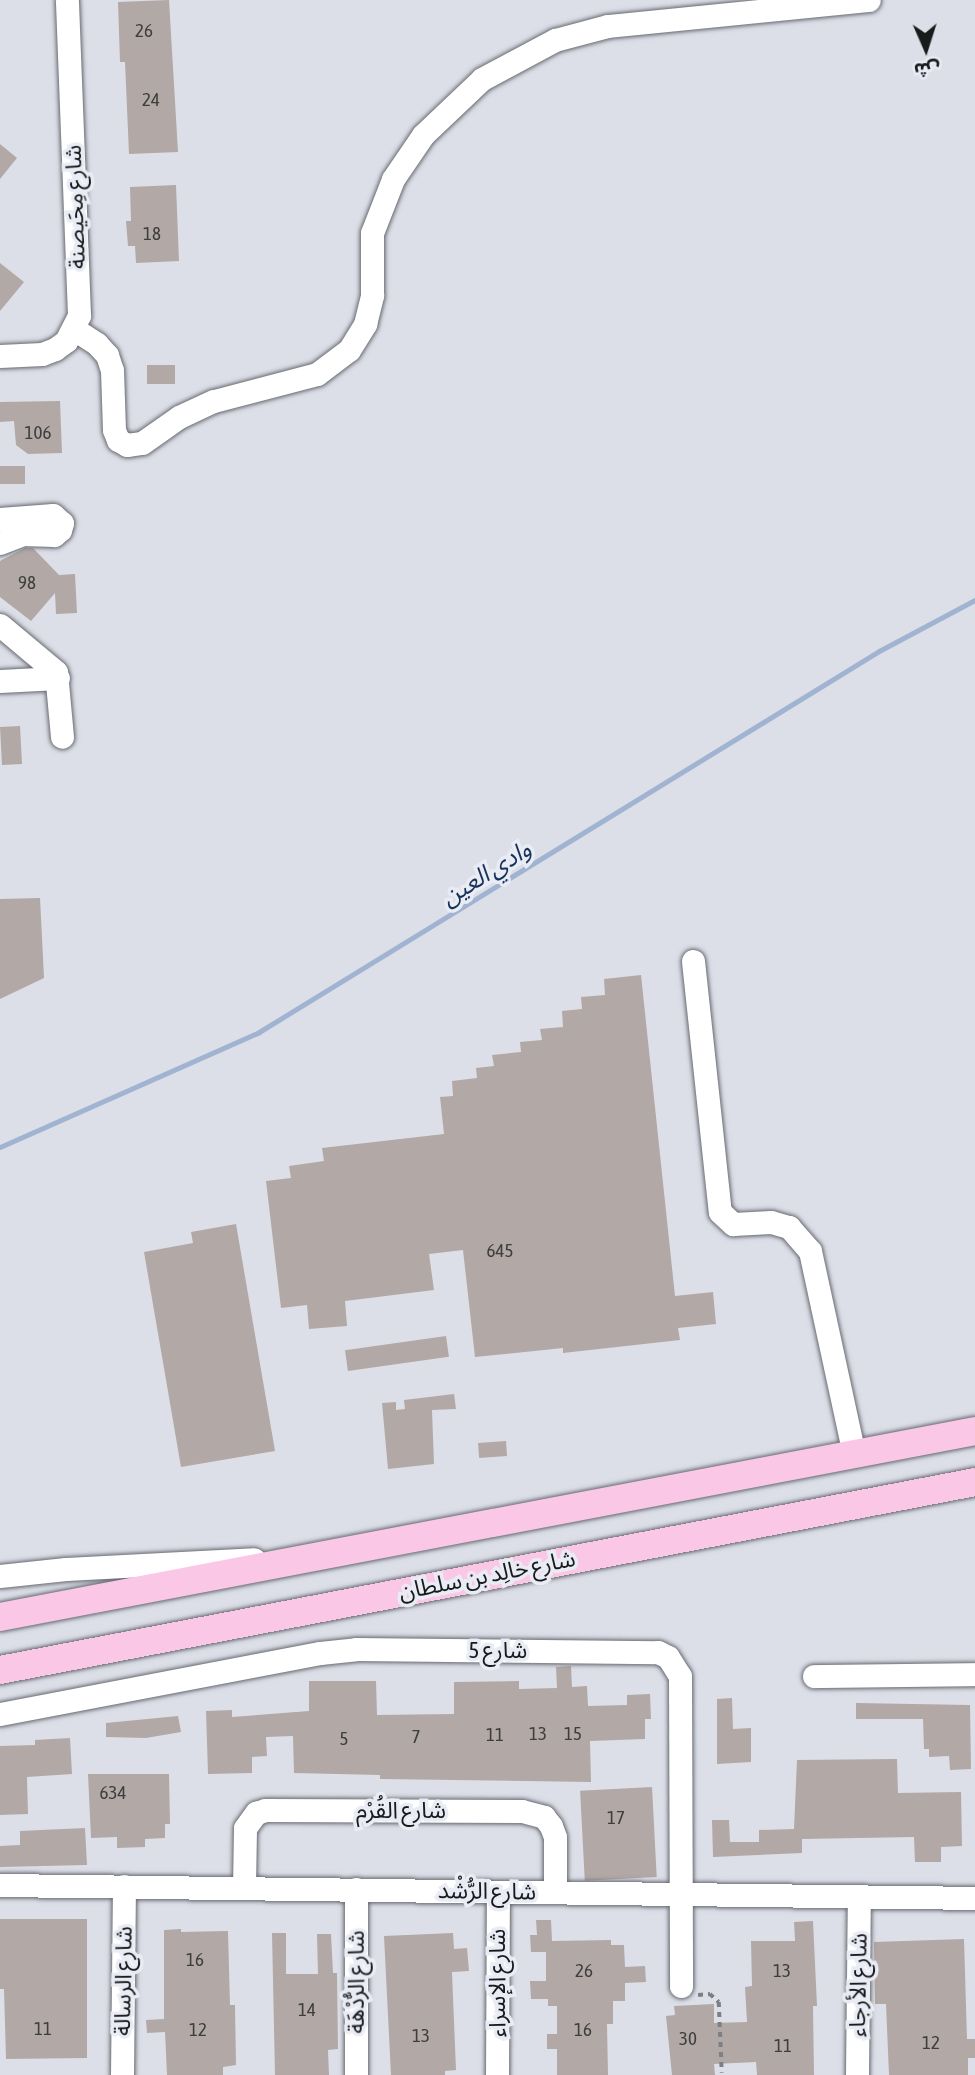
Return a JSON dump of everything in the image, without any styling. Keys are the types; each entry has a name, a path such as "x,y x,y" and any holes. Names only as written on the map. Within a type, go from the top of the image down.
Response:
{"main road":[{"path":"0,1617 975,1431"},
{"name":"شارع خالِد بن سلطان","path":"0,1670 967,1488"}],"street":[{"name":"شارع مِحَيصنة","path":"67,0 78,301 74,329"},
{"path":"0,356 42,354 61,345 74,329 97,344 107,355 113,377 114,430 118,440 127,445 142,443 179,417 214,401 317,374 349,350 365,324 372,295 372,233 393,179 423,135 482,79 555,40 608,26 869,0"},
{"path":"0,519 53,515 62,523 60,530 54,534 23,534 0,543"},
{"path":"0,625 53,667 58,677 62,737"},
{"path":"0,681 58,677"},
{"path":"693,961 720,1212 733,1224 771,1222 789,1227 810,1251 854,1454"},
{"path":"0,1576 66,1569 309,1556"},
{"name":"شارع 5","path":"0,1714 320,1653 356,1649 658,1652 668,1657 680,1676 681,1986"},
{"path":"814,1676 975,1674"},
{"name":"شارع القُرْم","path":"244,1886 245,1828 256,1813 265,1810 522,1811 544,1817 551,1826 555,1837 555,1892"},
{"name":"شارع الرُّشْد","path":"0,1885 244,1886 975,1898"},
{"name":"شارع الرسالة","path":"122,2075 124,1886"},
{"name":"شارع الرُّدْهَة","path":"356,1889 356,2075"},
{"name":"شارع الإسراء","path":"497,2075 498,1892"},
{"name":"شارع الأرجاء","path":"857,2075 859,1896"}],"path":[{"path":"681,1986 682,1995 710,1994 719,2002 722,2073"}],"building":[{"path":"169,0 178,152 129,154 125,62 120,62 118,2"},
{"path":"0,144 17,158 0,179"},
{"path":"176,185 179,261 136,263 135,246 128,246 126,221 131,221 130,187"},
{"path":"0,263 24,282 0,311"},
{"path":"147,365 175,365 175,384 147,384"},
{"path":"60,401 62,453 28,454 16,445 14,421 0,422 0,402"},
{"path":"0,466 25,466 25,484 0,484"},
{"path":"25,548 33,548 59,575 75,574 77,613 56,614 55,593 31,621 0,597 0,561"},
{"path":"20,726 22,764 2,765 0,727"},
{"path":"40,898 44,978 0,999 0,899"},
{"path":"641,975 675,1296 713,1292 716,1324 678,1328 680,1340 563,1353 563,1348 475,1357 463,1250 429,1254 434,1290 345,1301 347,1326 309,1329 307,1305 281,1308 266,1181 291,1178 289,1166 324,1161 322,1148 444,1134 440,1097 453,1096 452,1081 477,1078 476,1068 494,1066 492,1055 521,1052 520,1042 542,1040 540,1029 563,1027 562,1011 582,1009 581,997 605,995 604,979"},
{"path":"236,1224 275,1451 181,1467 144,1252 193,1243 191,1232"},
{"path":"446,1336 449,1357 348,1371 345,1350"},
{"path":"454,1394 456,1409 432,1410 434,1464 388,1469 382,1403 396,1402 396,1410 405,1409 404,1400"},
{"path":"506,1441 507,1456 479,1458 478,1443"},
{"path":"571,1666 572,1687 587,1686 588,1706 627,1705 627,1695 650,1694 651,1719 645,1719 645,1739 590,1741 591,1782 380,1779 380,1775 294,1773 293,1736 266,1737 267,1756 252,1757 252,1773 208,1774 206,1711 232,1710 232,1717 309,1711 309,1681 376,1681 377,1715 454,1714 454,1682 519,1681 519,1689 557,1688 556,1667"},
{"path":"732,1698 733,1729 751,1728 751,1762 717,1764 717,1699"},
{"path":"856,1703 970,1705 971,1769 950,1770 949,1756 929,1757 929,1749 924,1749 923,1719 856,1719"},
{"path":"178,1716 181,1732 146,1738 106,1737 106,1723"},
{"path":"70,1738 72,1774 27,1777 28,1814 0,1815 0,1746 35,1745 35,1740"},
{"path":"897,1759 898,1793 961,1792 962,1846 941,1847 941,1862 915,1862 914,1837 802,1839 802,1853 713,1857 712,1820 729,1820 730,1842 759,1842 759,1830 794,1829 797,1760"},
{"path":"88,1774 169,1774 170,1824 165,1824 165,1838 145,1839 145,1847 117,1848 117,1837 91,1838"},
{"path":"652,1787 657,1877 585,1881 580,1791"},
{"path":"85,1828 87,1865 0,1867 0,1846 20,1845 20,1831"},
{"path":"0,1919 87,1919 87,2058 6,2059 4,1989 0,1989"},
{"path":"536,1920 551,1920 552,1941 611,1940 611,1945 624,1945 625,1967 645,1966 646,1982 625,1983 625,2001 613,2001 613,2024 607,2024 608,2075 557,2075 557,2049 547,2049 547,2034 557,2034 557,2006 548,2006 548,1999 531,1999 530,1981 546,1981 546,1952 531,1952 530,1935 537,1935"},
{"path":"813,1921 817,2006 813,2006 814,2075 757,2075 756,2062 714,2064 715,2075 672,2075 666,2016 675,2015 674,2006 714,2004 714,2023 747,2022 745,1987 752,1986 751,1941 795,1941 794,1922"},
{"path":"181,1929 181,1932 228,1931 230,2005 235,2005 236,2065 223,2067 223,2075 167,2075 165,2032 147,2033 146,2020 164,2019 164,1930"},
{"path":"272,1933 286,1933 286,1974 318,1974 317,1934 331,1934 333,1973 337,1973 338,2049 328,2050 329,2075 275,2075"},
{"path":"453,1933 454,1949 467,1948 469,1971 452,1972 456,2070 445,2071 445,2075 391,2075 384,1936"},
{"path":"964,1939 967,2039 975,2039 975,2058 968,2058 968,2075 889,2075 886,2004 875,2004 874,1942"}],"waterway":[{"name":"وادي العين","path":"0,1147 259,1032 879,651 975,600"}]}
